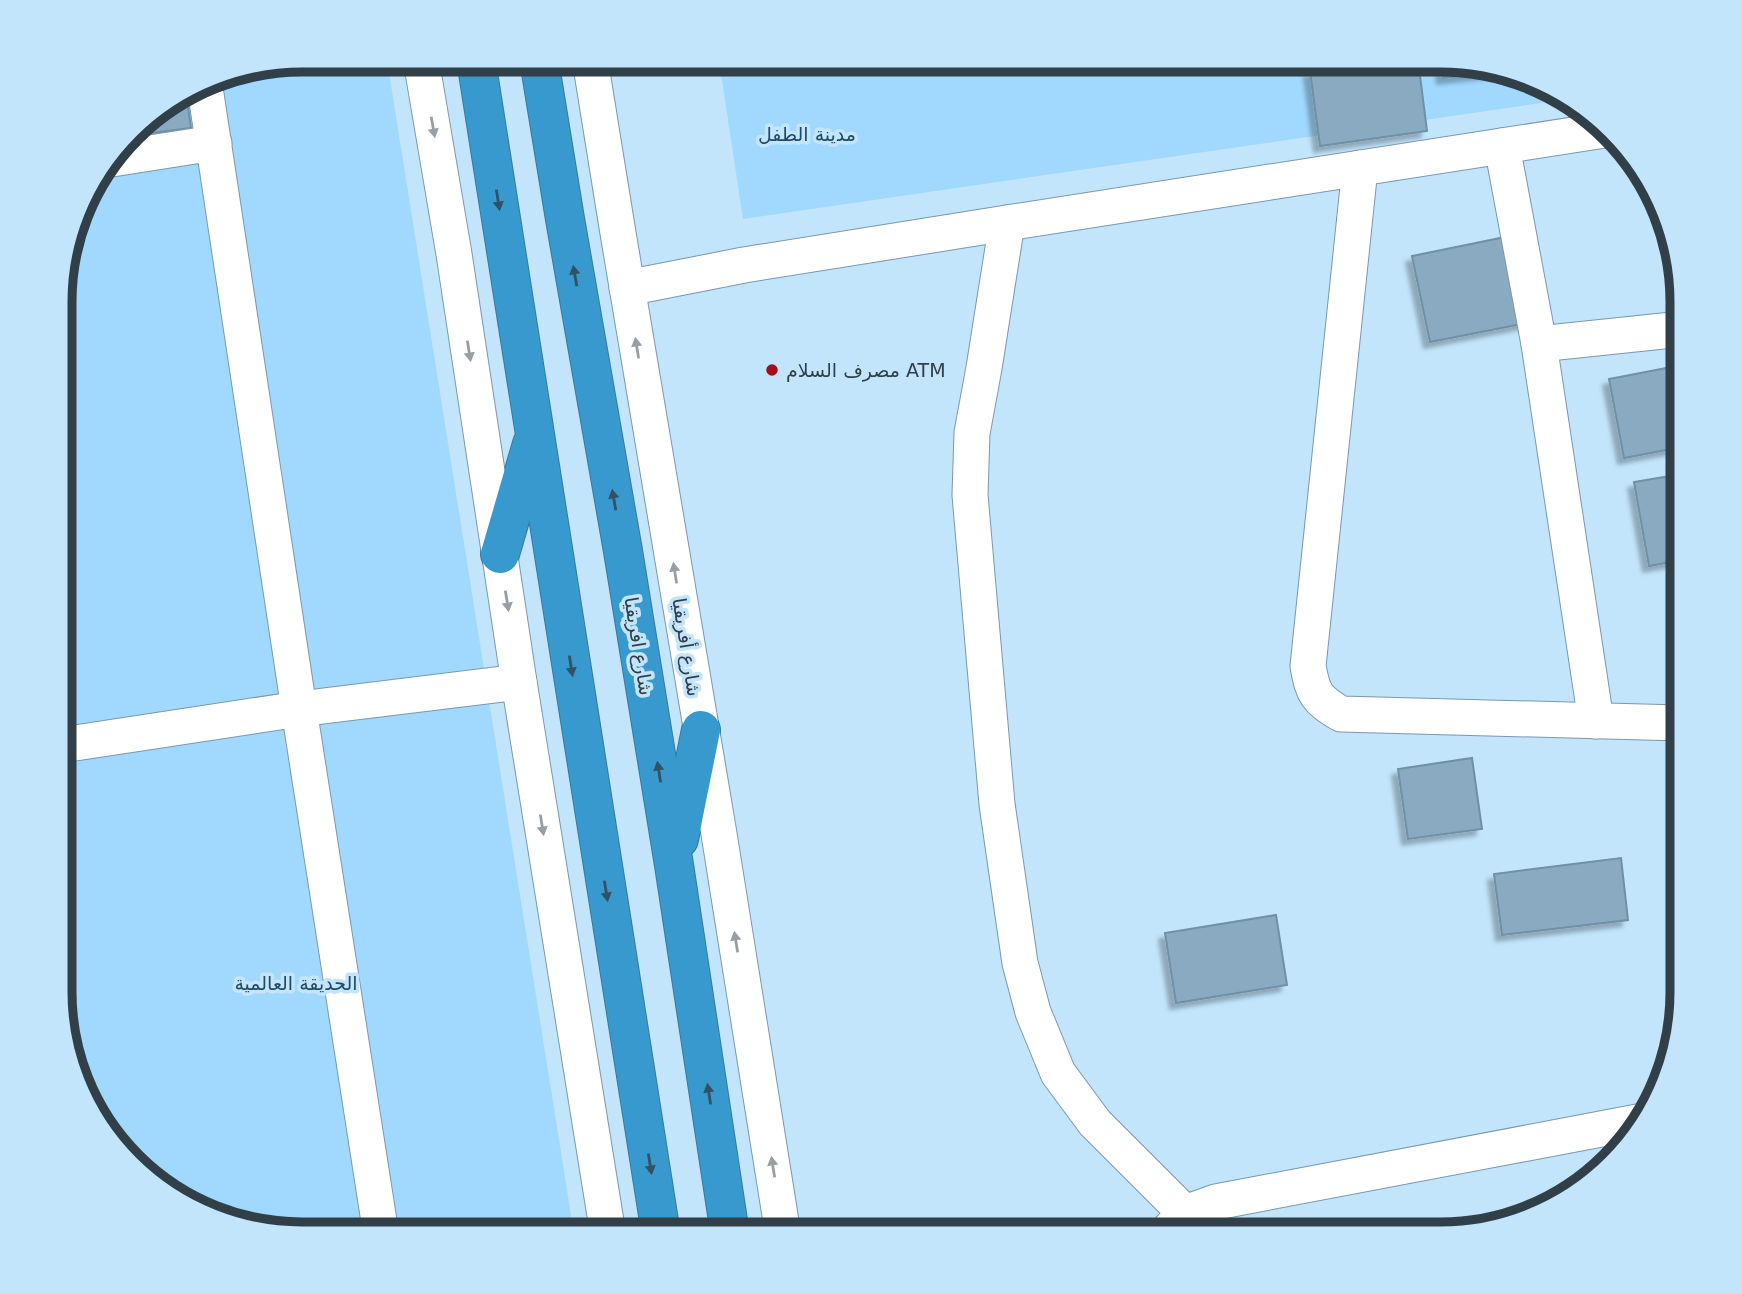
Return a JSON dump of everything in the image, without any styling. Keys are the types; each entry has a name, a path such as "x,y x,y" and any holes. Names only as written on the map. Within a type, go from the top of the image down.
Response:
{"highway":[{"path":"478,72 659,1222"},
{"name":"شارع افريقيا","path":"541,72 623,551 728,1222"},
{"path":"500,554 535,435"},
{"path":"674,865 701,730"}],"street":[{"path":"423,72 606,1222"},
{"name":"شارع أفريقيا","path":"592,72 781,1222"},
{"path":"206,93 379,1222"},
{"path":"627,288 757,263 1595,132"},
{"path":"124,157 214,143"},
{"path":"1502,146 1539,344 1596,721"},
{"path":"1360,168 1308,666 1312,688 1323,703 1341,714 1596,721 1670,727"},
{"path":"1007,223 972,433 970,495 997,804 1020,963 1033,1012 1058,1073 1173,1222"},
{"path":"1539,344 1670,330"},
{"path":"72,743 299,709 519,682"},
{"path":"1179,1222 1216,1202 1628,1124"}],"green space":[{"name":"الحديقة العالمية","path":"389,72 572,1222 287,1222 242,1214 214,1205 162,1175 119,1132 89,1080 76,1037 72,1007 72,302 76,257 84,228 103,187 129,150 150,129 200,95 228,84 272,74"},
{"name":"مدينة الطفل","path":"721,72 1455,72 1500,80 1528,89 1552,101 743,219"}],"building":[{"path":"1310,72 1420,72 1427,131 1320,146"},
{"path":"1442,72 1474,75 1443,78"},
{"path":"187,103 191,128 145,134"},
{"path":"1515,235 1532,322 1430,342 1412,256"},
{"path":"1670,367 1670,449 1624,458 1609,379"},
{"path":"1670,476 1670,562 1649,566 1634,482"},
{"path":"1472,758 1482,829 1408,839 1398,769"},
{"path":"1621,858 1628,920 1502,935 1494,874"},
{"path":"1276,915 1287,985 1176,1003 1165,933"}],"place":[{"name":"مصرف السلام ATM","path":"772,370"}]}
